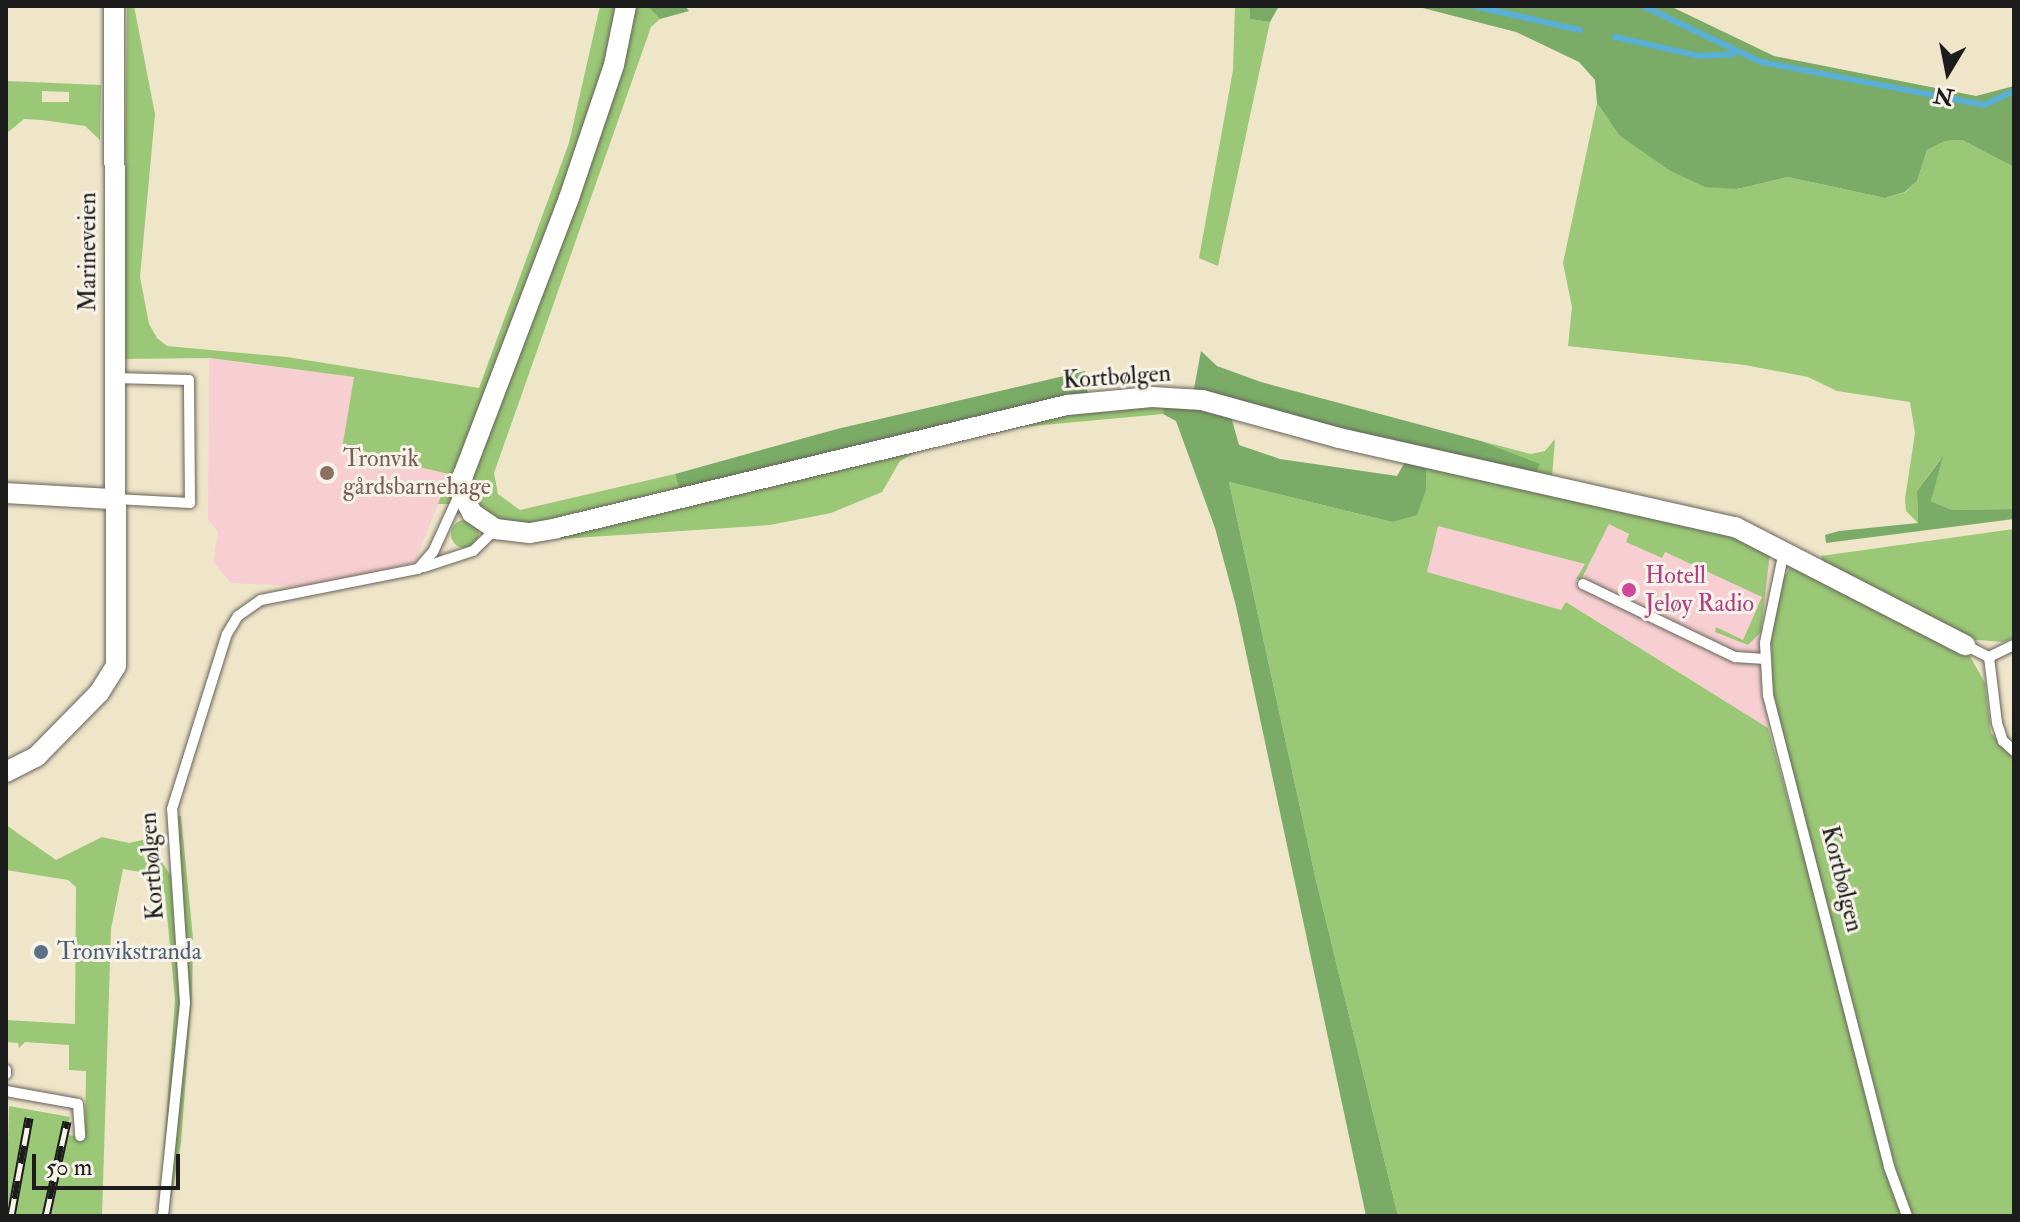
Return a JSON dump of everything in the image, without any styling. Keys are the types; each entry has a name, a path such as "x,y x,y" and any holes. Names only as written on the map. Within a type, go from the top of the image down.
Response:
{"street":[{"name":"Marineveien","path":"6,772 36,757 114,674 114,6"},
{"path":"496,529 472,513 460,491 593,127 614,65 626,6"},
{"name":"Kortbølgen","path":"496,529 530,533 557,528 991,420 1067,405 1152,397 1202,400 1339,438 1704,518 1784,551 1965,645"},
{"path":"6,493 115,499"}],"lane":[{"path":"115,499 190,503 189,380 116,378"},
{"path":"418,569 433,552 460,491"},
{"name":"Kortbølgen","path":"163,1216 185,1003 172,809 180,772 227,634 238,616 261,600 418,569 473,551 496,529"},
{"name":"Kortbølgen","path":"1784,551 1765,659 1775,725 1889,1167 1907,1216"},
{"path":"1583,584 1735,657 1765,659"},
{"path":"1965,645 1989,657"},
{"path":"1989,657 2014,645"},
{"path":"1989,657 1997,723 2003,741 2014,751"},
{"path":"6,1091 78,1104 80,1136"}],"shaded area":[{"name":"Tronvik gårdsbarnehage","path":"209,358 354,377 450,474 415,562 316,587 231,583 213,562 218,531 208,520"},
{"name":"Hotell Jeløy Radio","path":"1426,463 1771,562 1760,652 1768,728 1567,602 1561,610 1427,572 1437,526"}],"green space":[{"path":"127,6 134,6 155,114 140,277 149,324 157,338 167,346 287,357 479,388 569,143 600,6 620,6 606,70 449,504 438,504 449,474 342,449 354,377 210,358 123,359"},
{"path":"633,6 647,6 660,19 651,27 494,473 498,494 520,510 675,474 679,489 512,528 481,512 469,488"},
{"path":"647,6 685,6 689,11 660,19"},
{"path":"1235,6 1249,6 1250,19 1270,22 1218,266 1199,258 1233,70"},
{"path":"1249,6 1279,6 1270,22 1250,19"},
{"path":"1415,6 1670,6 1774,56 1976,96 2014,86 2014,167 1962,140 1945,141 1927,150 1917,181 1905,192 1885,198 1788,177 1737,189 1705,187 1669,170 1619,135 1597,103 1595,80 1579,62 1516,32"},
{"path":"6,81 101,85 100,140 85,126 42,120 24,119 6,134","holes":["42,91 69,92 69,102 42,102"]},
{"path":"1597,103 1619,135 1737,189 1788,177 1885,198 1906,192 1917,181 1927,150 1945,141 1962,140 2014,167 2014,509 1952,510 1931,501 1941,458 1917,491 1918,523 1906,511 1915,433 1910,402 1837,391 1808,377 1745,365 1568,346 1572,307 1563,263"},
{"path":"1201,351 1217,366 1261,382 1481,441 1540,464 1533,479 1193,394"},
{"path":"1085,371 1088,397 1020,408 679,489 675,474 837,429"},
{"path":"1165,403 1163,414 1022,427 918,451 900,461 882,492 831,513 770,525 560,539 560,532 1039,416"},
{"path":"1165,403 1230,413 1239,445 1280,459 1397,476 1406,460 1426,463 1426,490 1417,515 1392,522 1229,482 1315,876 1398,1216 1366,1216 1236,606 1215,528 1176,421 1163,414"},
{"path":"1555,439 1552,478 1533,479 1539,464 1481,441 1531,454 1545,451"},
{"path":"1943,456 1931,501 1952,510 2014,509 2014,519 1826,543 1825,535 1839,531 1918,523 1917,491"},
{"path":"1426,463 1716,525 1770,552 1761,632 1748,645 1715,632 1716,627 1743,640 1762,597 1665,552 1662,558 1626,542 1629,534 1609,524 1581,580 1576,579 1585,564 1438,526 1427,572 1561,610 1566,602 1768,728 1904,1216 1398,1216 1315,876 1229,482 1392,522"},
{"path":"465,520 475,524 479,534 475,544 465,548 455,544 451,534 455,524"},
{"path":"2014,529 2014,638 2003,642 1965,639 1823,562 1821,556"},
{"path":"1792,564 1967,651 1985,683 1991,733 2014,759 2014,1216 1913,1216 1896,1170 1773,696 1771,641 1781,582"},
{"path":"176,816 181,816 193,938 192,995 181,1143 168,1216 190,1005"},
{"path":"6,825 56,860 102,837 129,843 147,839 171,876 180,1008 159,1216 175,1000 165,893 140,872 123,869 111,929 102,1216 49,1216 68,1135 85,1137 86,1071 69,1070 69,1045 25,1042 19,1048 18,1043 6,1042 6,1020 75,1024 76,887 68,880 6,870"},
{"path":"9,1106 70,1117 43,1216 13,1216 31,1118 27,1117 6,1216"}],"waterway":[{"path":"1474,6 1580,30"},
{"path":"1643,6 1761,62 1984,105 2014,91"},
{"path":"1615,37 1699,56 1733,54"}],"railway":[{"path":"11,1216 29,1118"},
{"path":"46,1216 67,1121"}],"place":[{"name":"Tronvik gårdsbarnehage","path":"327,473"},
{"name":"Hotell Jeløy Radio","path":"1629,590"},
{"name":"Tronvikstranda","path":"41,952"}]}
